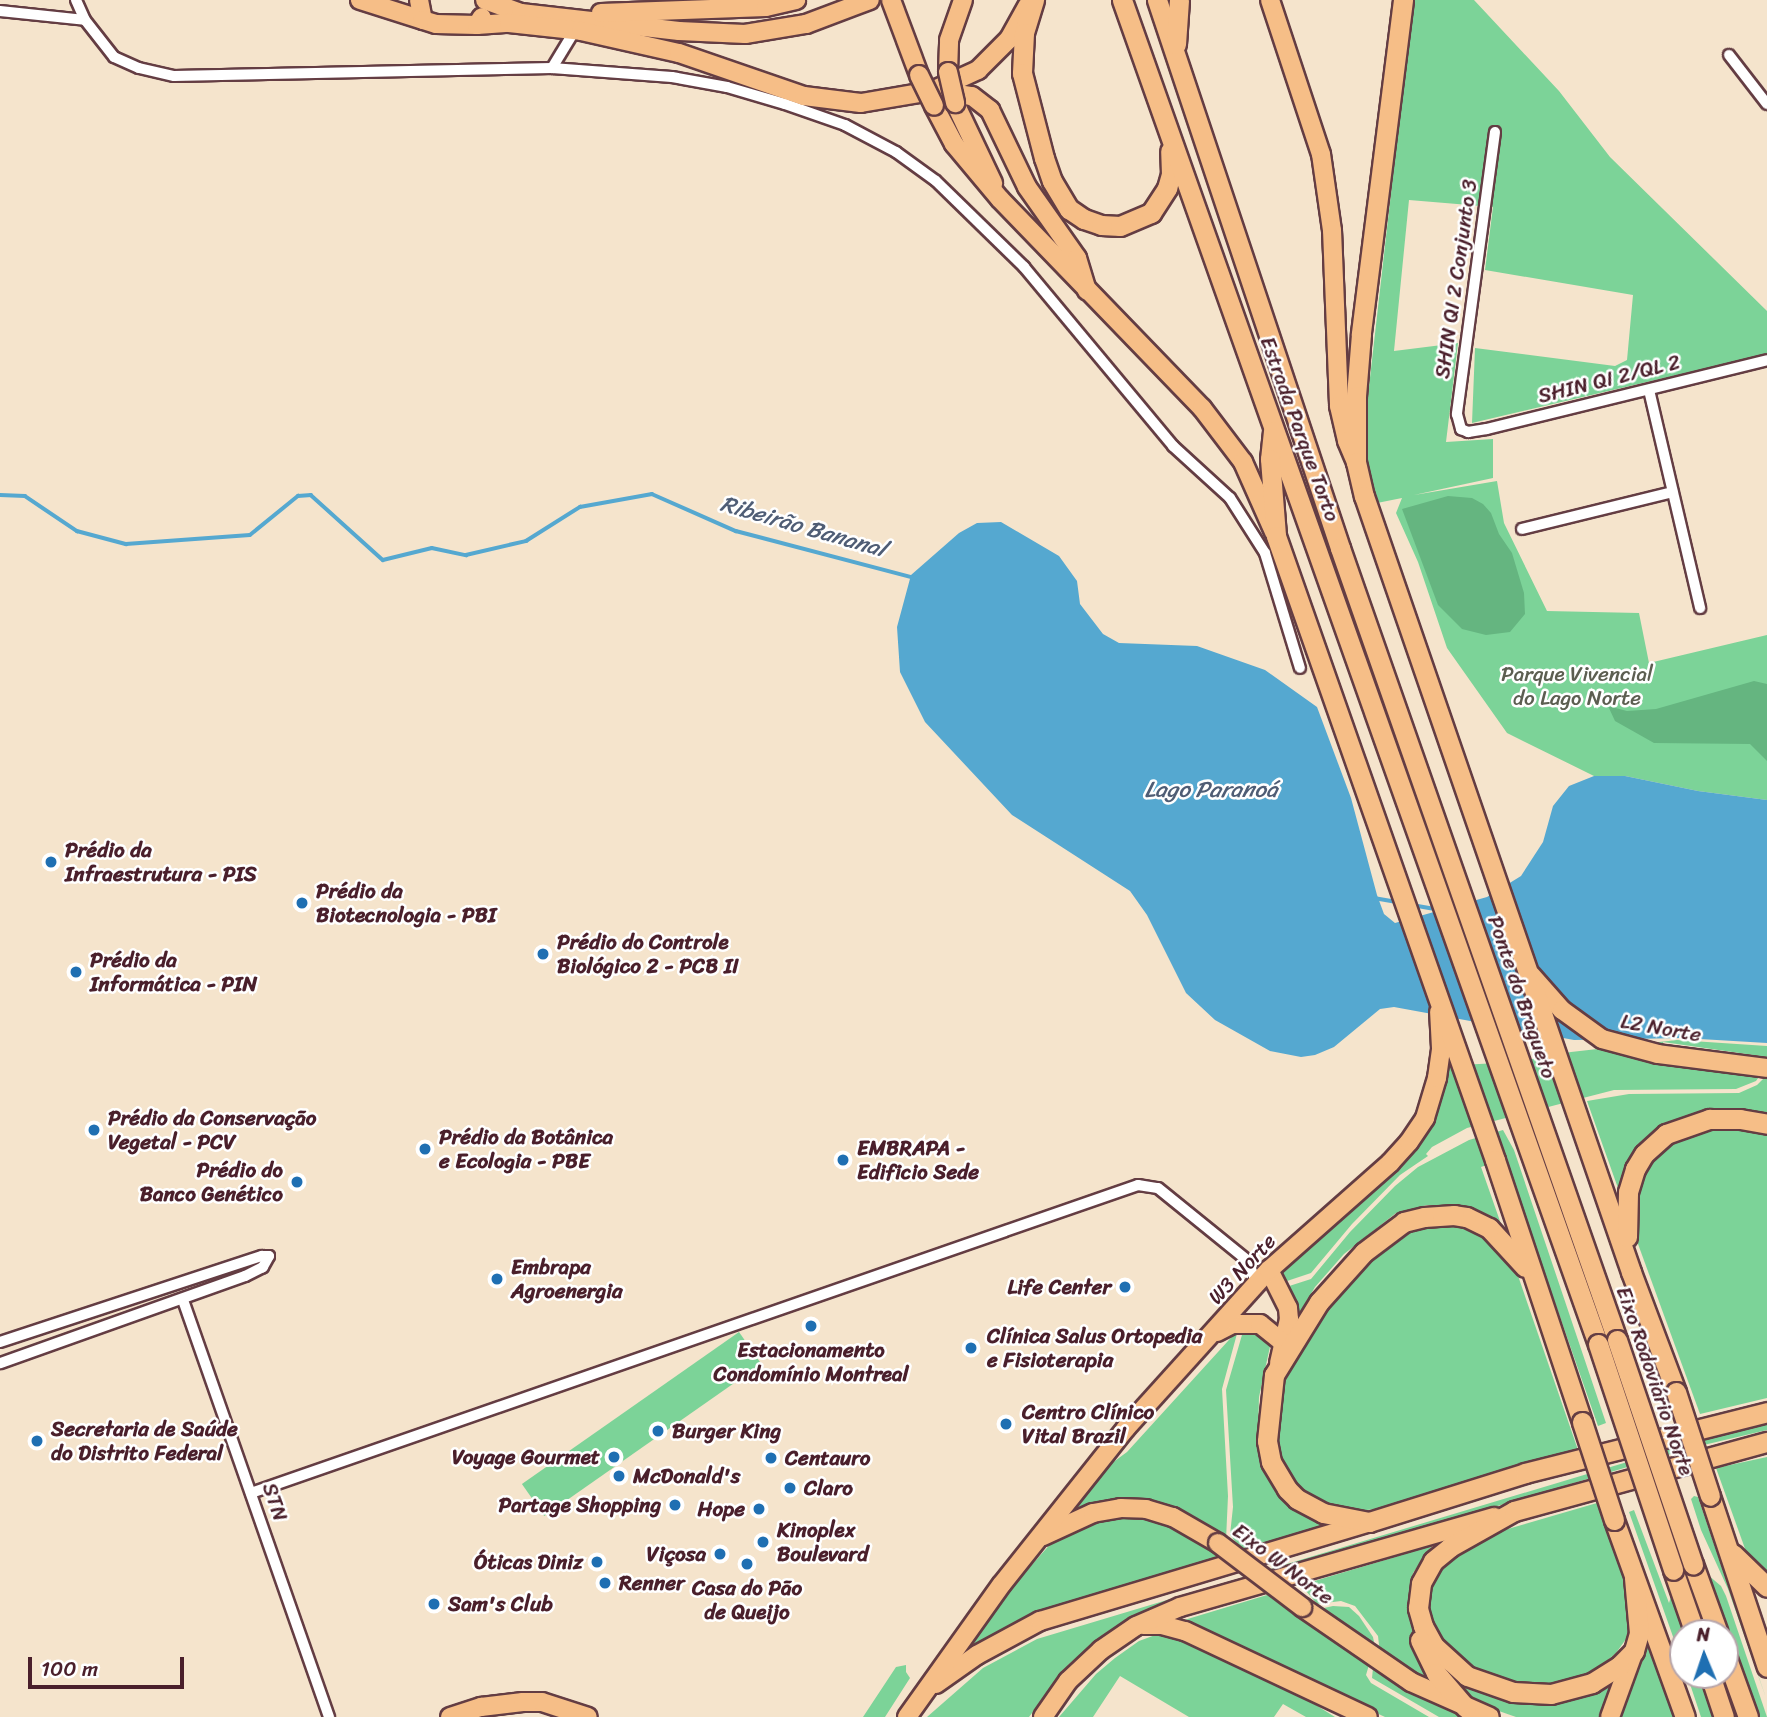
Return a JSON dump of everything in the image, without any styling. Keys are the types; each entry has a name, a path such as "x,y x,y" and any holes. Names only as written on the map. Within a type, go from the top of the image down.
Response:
{"highway":[{"path":"1032,0 1024,33 1022,73 1044,158 1055,189 1069,209 1084,219 1101,225 1120,226 1151,213 1160,201 1171,174 1170,132"},
{"name":"Estrada Parque Torto","path":"1122,0 1526,1148"},
{"name":"Estrada Parque Torto","path":"1157,0 1336,535 1452,867"},
{"path":"1176,59 1179,0"},
{"path":"1403,0 1358,359 1356,462 1364,496 1676,1392 1767,1667"},
{"path":"1273,423 1270,459 1276,536 1439,1008 1495,1160 1614,1520 1685,1717"},
{"name":"Ponte do Bragueto","path":"1452,867 1549,1143"},
{"path":"1632,1272 1627,1233 1628,1192 1634,1169 1644,1154 1666,1134 1694,1123 1725,1119 1767,1124"},
{"name":"Eixo Rodoviário Norte","path":"1549,1143 1673,1570 1690,1619"},
{"name":"Eixo Rodoviário Norte","path":"1526,1148 1608,1342 1713,1619"},
{"path":"1533,1278 1498,1236 1477,1222 1454,1215 1413,1219 1391,1229 1357,1259 1319,1302 1279,1363 1269,1401 1266,1441 1271,1462 1280,1480 1297,1499 1322,1513 1369,1522 1525,1473 1767,1412"},
{"path":"1466,1708 1445,1684 1428,1658 1417,1627 1421,1583 1433,1561 1450,1547 1514,1511 1767,1442"},
{"path":"1730,1552 1767,1587"},
{"path":"1418,1608 1427,1635 1455,1667 1491,1687 1513,1692 1551,1694 1574,1689 1605,1676 1634,1651 1639,1633 1634,1578"},
{"path":"1753,1629 1767,1648"},
{"path":"1715,1689 1724,1717"},
{"path":"1738,1689 1748,1717"}],"main road":[{"path":"360,0 446,26 509,23 575,30 679,54 804,96 831,101 861,103 972,96 990,110 1027,187 1077,257 1087,290"},
{"path":"419,0 423,20"},
{"path":"477,25 483,12 483,0 521,13 679,31 745,34 806,24 870,0"},
{"path":"559,16 765,7 796,0"},
{"path":"891,0 919,75 954,144 1000,199 1184,388 1221,432 1243,462 1276,536"},
{"path":"963,0 949,40 948,72 955,103 1000,199"},
{"path":"933,98 987,63 1009,38 1032,0"},
{"path":"1269,0 1321,155 1328,197 1336,375 1343,427 1356,462"},
{"name":"L2 Norte","path":"1531,975 1562,1010 1602,1039 1658,1054 1767,1068"},
{"name":"W3 Norte","path":"907,1717 1037,1539 1126,1428 1269,1270 1390,1163 1425,1118 1440,1058 1439,1008"},
{"path":"1269,1270 1288,1308 1289,1319 1279,1363"},
{"path":"1211,1335 1244,1322 1261,1324 1282,1342"},
{"name":"Eixo W Norte","path":"1037,1539 1075,1519 1121,1508 1146,1509 1173,1517 1218,1543 1302,1608 1392,1671 1490,1717"},
{"path":"1043,1717 1068,1681 1101,1650 1136,1626 1180,1607 1382,1552 1514,1511"},
{"path":"922,1694 977,1655 1040,1621 1369,1522"},
{"path":"1136,1626 1162,1625 1185,1631 1368,1717"},
{"path":"1610,1717 1634,1651"},
{"path":"450,1717 481,1707 542,1702 588,1717"}],"street":[{"path":"76,0 85,20 114,57 139,68 174,76 552,68 672,76 727,87 845,125 897,152 936,181 988,230 1051,298 1101,363 1173,446 1230,498 1265,553 1300,668"},
{"path":"0,10 85,20"},
{"path":"552,68 575,30"},
{"path":"1729,55 1767,104"},
{"path":"831,101 845,125"},
{"name":"SHIN QI 2 Conjunto 3","path":"1461,429 1457,414 1495,132"},
{"name":"SHIN QI 2/QL 2","path":"1461,429 1468,432 1487,429 1767,360"},
{"path":"1649,390 1700,608"},
{"path":"1522,529 1673,492"},
{"path":"251,1493 1138,1185 1158,1188 1248,1261 1269,1270"},
{"path":"0,1342 249,1260 269,1256 268,1263 256,1272 0,1363"},
{"path":"1248,1261 1257,1284"},
{"name":"STN","path":"183,1300 329,1717"}],"green space":[{"name":"Parque Vivencial do Lago Norte","path":"1413,0 1474,0 1559,91 1610,157 1767,311 1767,354 1472,423 1475,348 1615,366 1627,360 1633,295 1485,270 1493,207 1409,200 1394,351 1458,343 1446,442 1493,439 1493,478 1414,495 1497,481 1504,523 1547,611 1639,613 1649,663 1767,635 1767,800 1698,791 1625,776 1594,776 1507,733 1447,648 1418,562 1396,513 1402,498 1377,503 1362,448"},
{"path":"1448,496 1472,498 1483,504 1491,513 1499,534 1512,553 1524,593 1525,614 1510,632 1486,635 1462,629 1438,605 1402,509"},
{"path":"1754,681 1767,684 1767,761 1750,744 1654,743 1615,721 1608,706 1627,711 1656,709"},
{"path":"1677,1040 1767,1046 1767,1057 1663,1042 1670,1063 1761,1074 1756,1081 1736,1089 1614,1090 1467,1128 1432,1147 1426,1154 1428,1156 1400,1175 1352,1224 1311,1273 1281,1283 1277,1277 1394,1169 1443,1066 1515,1062 1571,1052"},
{"path":"1767,1075 1767,1117 1703,1112 1670,1122 1658,1129 1628,1164 1619,1191 1587,1101 1629,1094 1739,1093 1757,1085"},
{"path":"1719,1126 1767,1132 1767,1398 1700,1414 1634,1233 1632,1200 1649,1157 1676,1136"},
{"path":"1503,1130 1514,1150 1606,1423 1598,1426 1505,1159 1481,1167 1501,1224 1469,1209 1451,1205 1427,1205 1396,1213 1344,1254 1315,1287 1291,1327 1283,1288 1311,1279 1350,1232 1395,1186 1418,1167 1469,1140"},
{"path":"1452,1221 1480,1231 1515,1267 1578,1450 1376,1509 1357,1511 1327,1505 1296,1484 1276,1446 1277,1402 1289,1367 1316,1314 1392,1233"},
{"path":"1252,1327 1271,1342 1259,1397 1258,1434 1259,1446 1271,1478 1353,1522 962,1657 1013,1586 1053,1541 1071,1529 1106,1517 1157,1517 1219,1553 1238,1545 1230,1535 1233,1507 1226,1390 1244,1328"},
{"path":"1238,1330 1222,1389 1228,1496 1226,1540 1190,1514 1153,1501 1121,1499 1074,1511 1108,1466 1127,1452"},
{"path":"739,1332 761,1364 544,1516 522,1484"},
{"path":"1767,1424 1767,1430 1691,1448 1130,1616 1069,1664 1029,1717 927,1717 983,1668 1037,1639 1707,1438"},
{"path":"1767,1457 1767,1581 1748,1557 1716,1468"},
{"path":"1698,1497 1767,1701 1728,1589 1701,1530 1691,1499"},
{"path":"1597,1503 1627,1584 1632,1620 1626,1639 1616,1653 1599,1668 1579,1677 1546,1684 1508,1682 1478,1673 1444,1646 1424,1607 1433,1567 1477,1538"},
{"path":"1634,1510 1669,1603 1673,1590 1683,1619 1669,1619 1669,1625 1629,1512"},
{"path":"1432,1546 1413,1573 1409,1604 1426,1664 1441,1689 1380,1654 1378,1636 1355,1606 1341,1601 1317,1604 1301,1585"},
{"path":"1708,1575 1721,1586 1734,1619 1723,1619"},
{"path":"1274,1593 1369,1665 1366,1675 1371,1683 1429,1717 1385,1717 1181,1621"},
{"path":"1349,1607 1359,1616 1373,1637 1376,1652 1324,1614 1324,1608"},
{"path":"1645,1618 1679,1717 1618,1717 1637,1667"},
{"path":"1158,1634 1172,1634 1306,1693 1311,1702 1335,1717 1306,1717 1283,1704 1274,1717 1189,1717 1120,1676 1093,1717 1059,1717 1096,1674 1115,1658 1139,1641"},
{"path":"1739,1634 1767,1717 1758,1717 1739,1663"},
{"path":"1435,1659 1504,1698 1621,1670 1602,1717 1516,1717 1473,1702"},
{"path":"906,1665 910,1678 885,1717 863,1717 896,1667"},
{"path":"1373,1668 1433,1703 1468,1717 1439,1717 1372,1678"},
{"path":"1692,1689 1707,1689 1717,1717 1701,1717"}],"water":[{"name":"Lago Paranoá","path":"1001,522 1059,556 1077,581 1080,604 1103,634 1119,643 1197,646 1265,670 1317,707 1351,798 1377,895 1384,914 1395,923 1487,897 1521,876 1543,842 1553,806 1569,786 1594,776 1625,776 1698,791 1767,800 1767,1043 1683,1038 1574,1040 1394,1007 1380,1009 1334,1047 1315,1055 1301,1057 1270,1051 1215,1020 1186,993 1147,915 1130,891 1012,815 925,722 900,672 897,627 911,575 959,533 977,523"}],"waterway":[{"name":"Ribeirão Bananal","path":"0,495 25,496 77,531 126,544 250,535 298,496 311,495 383,560 432,548 466,555 526,541 580,507 652,494 736,531 915,578"},
{"path":"1374,898 1397,902"},
{"path":"1412,905 1435,909"}],"place":[{"name":"Prédio da Infraestrutura - PIS","path":"51,862"},
{"name":"Prédio da Biotecnologia - PBI","path":"302,903"},
{"name":"Prédio do Controle Biológico 2 - PCB II","path":"543,954"},
{"name":"Prédio da Informática - PIN","path":"76,972"},
{"name":"Prédio da Conservação Vegetal - PCV","path":"94,1130"},
{"name":"Prédio da Botânica e Ecologia - PBE","path":"425,1149"},
{"name":"EMBRAPA - Edificio Sede","path":"843,1160"},
{"name":"Prédio do Banco Genético","path":"297,1182"},
{"name":"Embrapa Agroenergia","path":"497,1279"},
{"name":"Life Center","path":"1125,1287"},
{"name":"Estacionamento Condomínio Montreal","path":"811,1326"},
{"name":"Clínica Salus Ortopedia e Fisioterapia","path":"971,1348"},
{"name":"Centro Clínico Vital Brazil","path":"1006,1424"},
{"name":"Burger King","path":"658,1431"},
{"name":"Secretaria de Saúde do Distrito Federal","path":"37,1441"},
{"name":"Voyage Gourmet","path":"614,1457"},
{"name":"Centauro","path":"771,1458"},
{"name":"McDonald's","path":"619,1476"},
{"name":"Claro","path":"790,1488"},
{"name":"Partage Shopping","path":"675,1505"},
{"name":"Hope","path":"759,1509"},
{"name":"Kinoplex Boulevard","path":"763,1542"},
{"name":"Viçosa","path":"720,1554"},
{"name":"Óticas Diniz","path":"597,1562"},
{"name":"Casa do Pão de Queijo","path":"747,1564"},
{"name":"Renner","path":"605,1583"},
{"name":"Sam's Club","path":"434,1604"}]}
